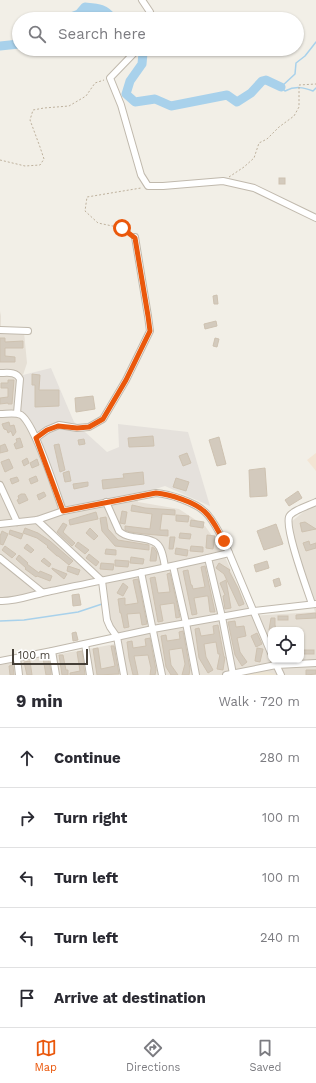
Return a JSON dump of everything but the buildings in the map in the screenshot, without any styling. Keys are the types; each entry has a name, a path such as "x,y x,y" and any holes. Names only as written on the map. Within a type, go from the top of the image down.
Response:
{"street":[{"path":"142,0 150,12"},
{"path":"131,56 110,78 122,105 141,175 148,186 223,181 254,188 316,218"},
{"path":"36,438 47,430 58,426 77,428 89,427 103,419 126,380 150,331 135,238"},
{"path":"0,330 28,331"},
{"path":"0,373 16,374 20,379 18,413"},
{"path":"0,414 18,413 25,418 36,438 63,511"},
{"path":"0,485 17,522"},
{"path":"0,524 37,520 63,511 156,493 165,494 189,502 205,511 215,524 224,541 268,646"},
{"path":"106,502 121,533 125,536 146,538 160,546 165,567"},
{"path":"0,661 52,652 186,623 254,611 314,604 293,547 289,519 292,514 298,510 316,502"},
{"path":"37,520 102,581 108,620 110,627 117,637 124,675"},
{"path":"0,601 9,601 42,592 102,581 228,553"},
{"path":"0,558 42,592"},
{"path":"208,558 222,617 229,674 275,663 281,675"},
{"path":"173,566 196,675"},
{"path":"141,572 162,675"},
{"path":"85,644 90,675"},
{"path":"52,652 56,675"},
{"path":"16,658 18,675"},
{"path":"304,663 316,663"}],"path":[{"path":"0,160 26,166 40,165 44,159 30,120 33,110 68,106 86,96 95,84 110,78"},
{"path":"223,181 244,167 254,158 259,142 267,139 294,116 299,107 299,85 316,84"},
{"path":"135,238 122,228 98,223 85,211 87,197 148,186"}],"shaded area":[{"path":"0,311 1,332 24,332 27,363 23,375 136,495 138,502 179,509 205,526 222,550 251,616 315,612 294,548 291,522 307,509 316,507 316,675 0,675 0,665 115,644 101,580 0,600"},
{"path":"51,368 74,422 107,452 119,447 118,424 188,432 210,506 165,486 136,495 68,510 39,440 21,413 23,375"},
{"path":"316,453 316,471 307,460"},
{"path":"266,671 277,675 246,675"}],"waterway":[{"path":"81,12 85,7 97,8 106,12"},
{"path":"316,42 305,56 296,63 295,74 281,87 285,91 292,88 313,91 316,88"},
{"path":"0,46 12,45"},
{"path":"143,56 142,64 130,81 126,94 135,102 155,99 171,106 227,95 237,102 251,93 262,81 266,80 281,87"},
{"path":"0,621 24,620 78,612 102,604"}],"route":[{"path":"122,228 135,238 150,331 126,380 103,419 89,427 77,428 58,426 47,430 36,438 63,511 156,493 165,494 189,502 205,511 215,524 224,541"}]}
